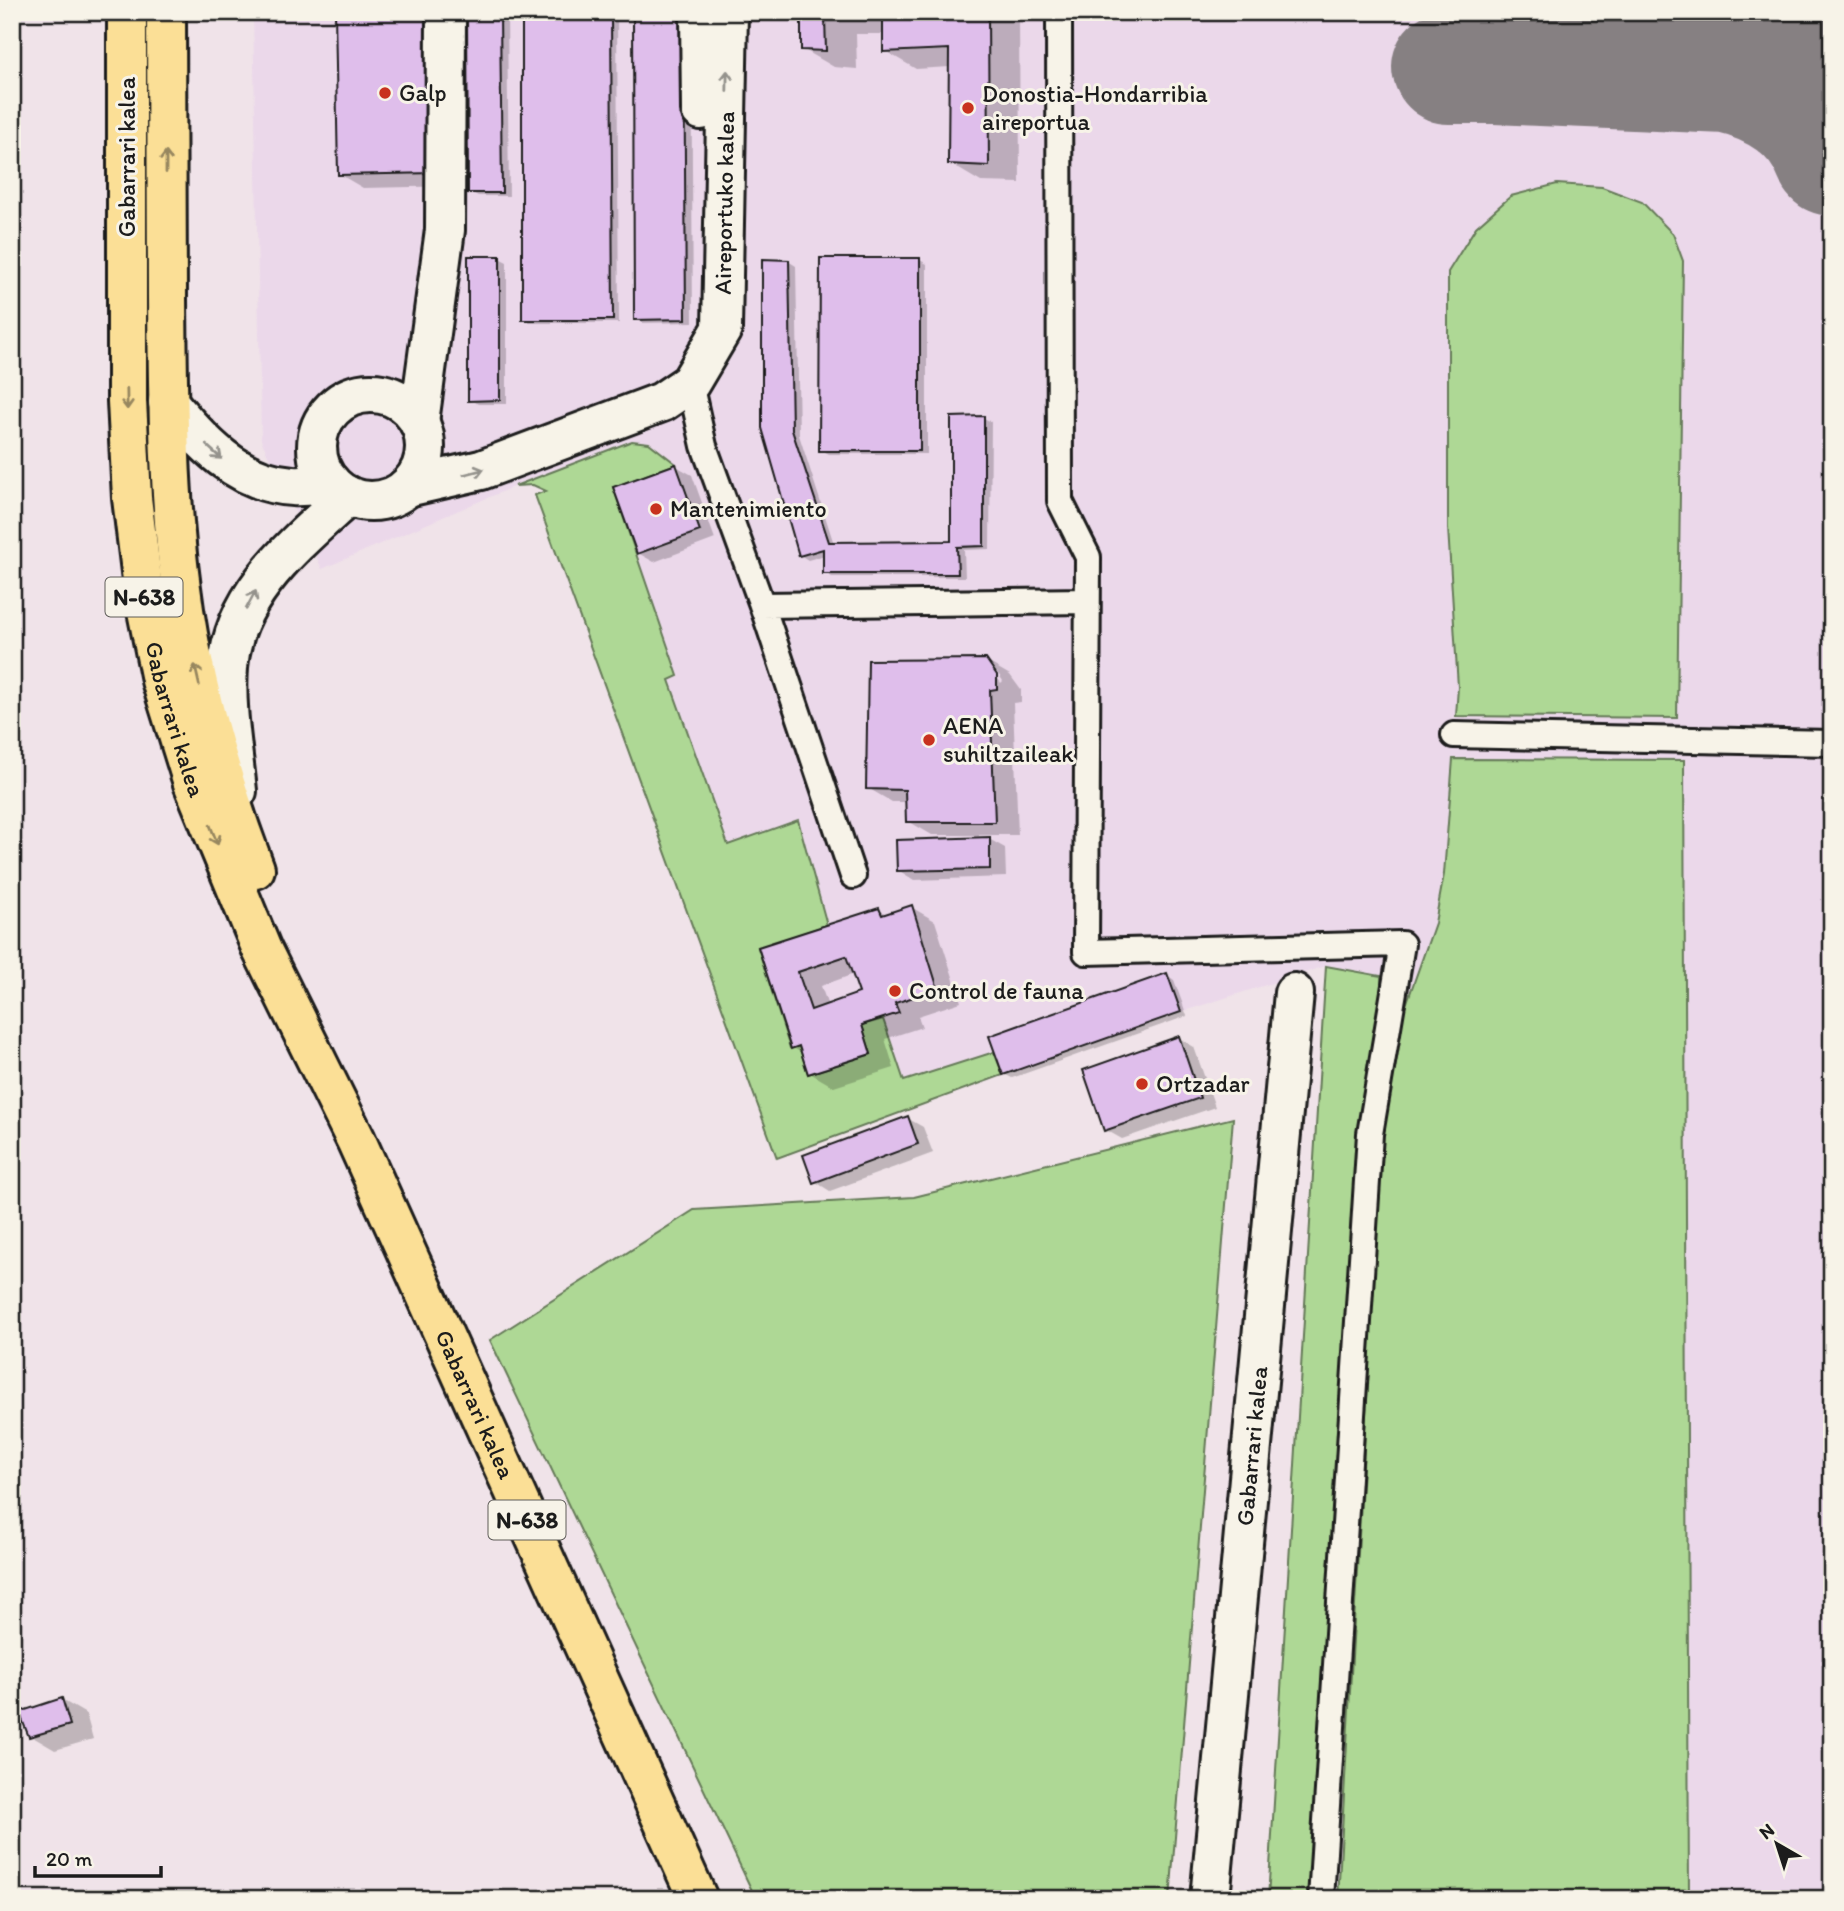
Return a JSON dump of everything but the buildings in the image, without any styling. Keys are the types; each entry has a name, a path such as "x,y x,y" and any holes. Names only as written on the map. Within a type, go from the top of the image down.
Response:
{"main road":[{"name":"Gabarrari kalea","path":"127,12 127,401 132,498 144,596 162,680 193,783 257,937 356,1140 698,1899"},
{"name":"Gabarrari kalea","path":"166,12 168,402 171,493 181,590 196,672 242,835 356,1140"},
{"path":"128,166 147,210 149,358 156,381 168,402"}],"street":[{"path":"419,422 444,230 446,12"},
{"name":"Aireportuko kalea","path":"690,383 703,324 699,12"},
{"name":"Aireportuko kalea","path":"407,487 481,470 662,402 690,383 722,329 728,12"},
{"path":"168,402 198,438 225,461 253,478 293,486 340,490 369,501 389,498 407,487 422,467 425,441 419,422 411,410 398,400 369,393 355,396 329,413 317,441 318,456 323,471 340,490"},
{"name":"Gabarrari kalea","path":"242,835 229,708 228,667 235,634 253,594 340,490"},
{"name":"Gabarrari kalea","path":"1210,1899 1294,993"}],"lane":[{"path":"1059,12 1060,501 1088,557 1086,952 1402,944 1370,1135 1321,1899"},
{"path":"690,383 704,446 762,605 853,876"},
{"path":"762,605 1086,601"},
{"path":"1454,734 1832,743"}],"shaded area":[{"path":"253,12 1832,12 1832,1899 1268,1899 1326,966 1181,1012 777,1158 535,495 546,491 533,485 515,486 322,569 261,440"}],"green space":[{"path":"1557,184 1602,187 1642,202 1673,234 1683,261 1677,718 1456,716 1458,687 1448,528 1448,272 1476,227 1511,196"},
{"path":"632,441 649,443 676,464 613,487 678,676 669,680 728,845 798,820 827,925 758,948 790,1048 799,1046 808,1074 871,1054 862,1025 883,1019 904,1081 994,1052 1003,1075 777,1158 535,495 546,491 533,485 515,486"},
{"path":"1453,759 1684,760 1689,1899 1338,1899 1382,1138 1400,1022 1435,923 1444,874"},
{"path":"1326,966 1381,976 1381,1010 1358,1131 1310,1899 1268,1899"},
{"path":"1233,1118 1170,1899 756,1899 490,1340 694,1210 914,1197"}],"taxiway":[{"path":"1728,77 1781,54 1804,36 1822,12"},
{"path":"1449,67 1728,77 1777,95 1804,115 1824,142 1832,159"}],"place":[{"name":"Galp","path":"385,93"},
{"name":"Donostia-Hondarribia aireportua","path":"968,108"},
{"name":"Mantenimiento","path":"656,509"},
{"name":"AENA suhiltzaileak","path":"929,740"},
{"name":"Control de fauna","path":"895,991"},
{"name":"Ortzadar","path":"1142,1084"}]}
